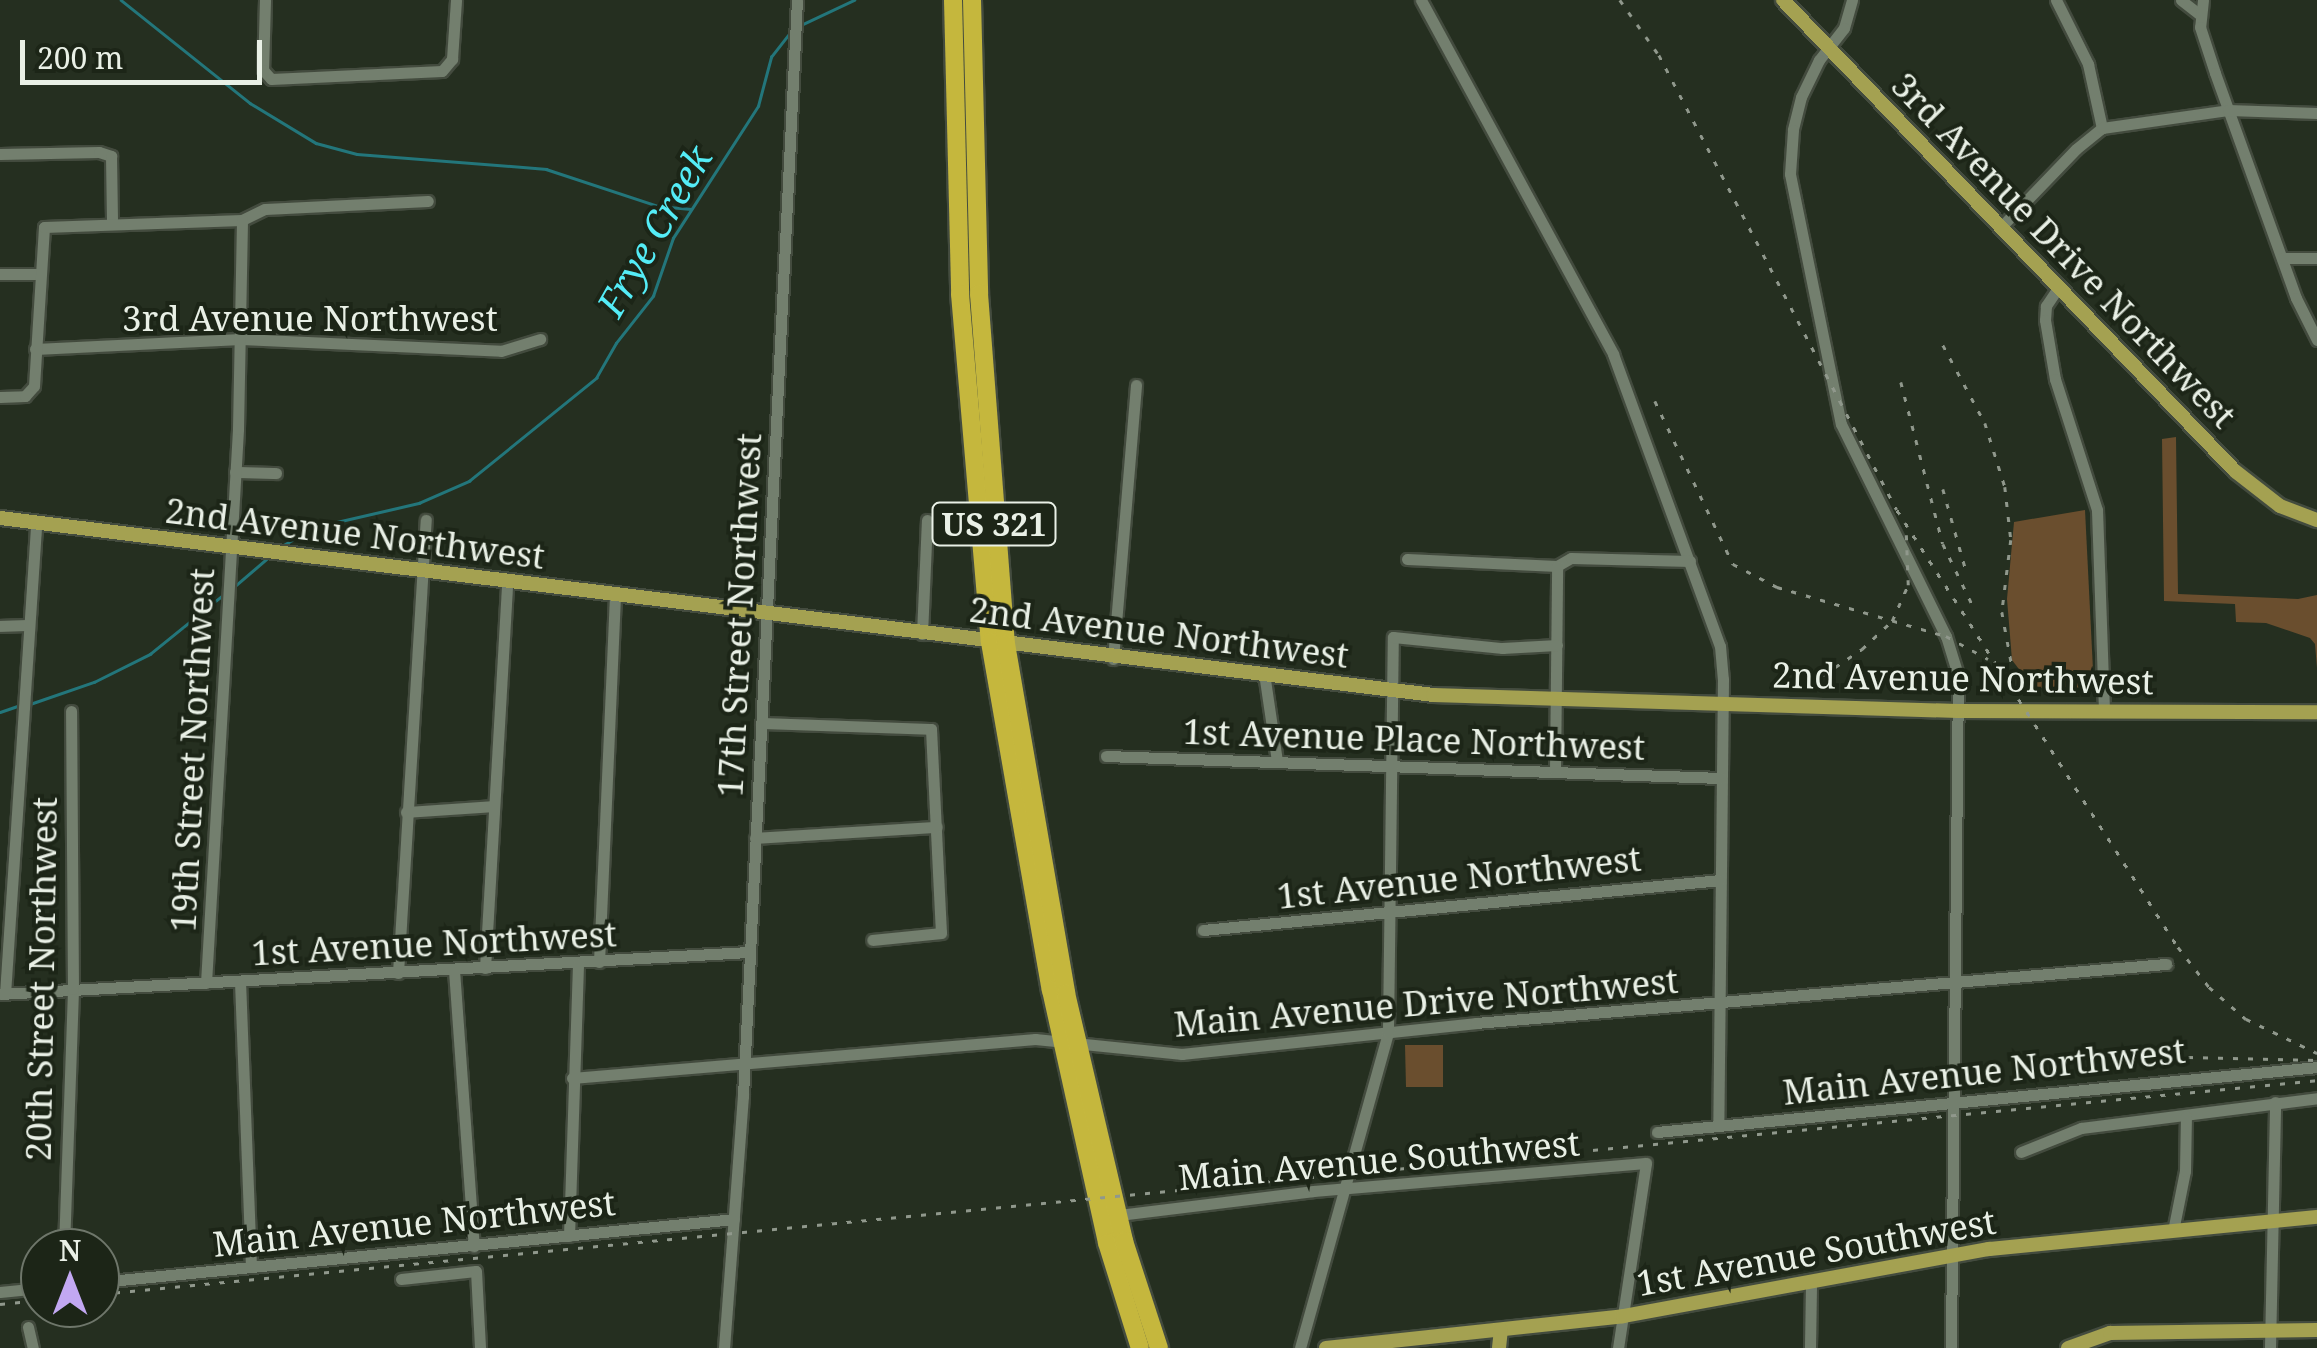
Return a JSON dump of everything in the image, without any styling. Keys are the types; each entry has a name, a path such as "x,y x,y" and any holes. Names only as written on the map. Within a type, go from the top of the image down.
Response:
{"highway":[{"name":"US 321","path":"952,0 960,294 998,643 1035,825 1107,1243 1140,1348"},
{"name":"US 321","path":"972,0 980,314 998,643"},
{"name":"US 321","path":"1070,1041 1142,1308 1159,1348"}],"main road":[{"name":"3rd Avenue Drive Northwest","path":"1783,0 2235,471 2280,506 2317,520"},
{"name":"2nd Avenue Northwest","path":"0,518 1391,691 1557,700 1958,711 2317,712"},
{"name":"1st Avenue Southwest","path":"1326,1348 1623,1316 1951,1255 2317,1217"},
{"path":"1498,1348 1502,1330"},
{"path":"2068,1348 2110,1333 2317,1330"}],"street":[{"path":"266,0 263,70 270,79 442,72 452,58 456,0"},
{"name":"17th Street Northwest","path":"724,1348 745,1060 797,0"},
{"path":"1421,0 1613,354 1720,646 1723,705 1718,1124"},
{"path":"1852,0 1844,28 1810,74 1797,112 1790,158 1792,190 1837,411 1946,636 1958,675 1951,1348"},
{"path":"2056,0 2088,64 2102,128"},
{"path":"2181,0 2200,15"},
{"path":"2203,0 2200,15 2228,110 2282,258 2317,340"},
{"path":"2001,227 2076,149 2102,128 2228,110 2317,114"},
{"path":"0,154 99,152 110,156 112,223"},
{"path":"0,397 21,397 33,389 41,231 47,225 242,220 264,209 428,201"},
{"name":"19th Street Northwest","path":"206,983 235,472 242,220"},
{"path":"2282,258 2317,258"},
{"path":"0,274 38,274"},
{"path":"2058,288 2046,306 2045,320 2055,379 2097,510 2104,710"},
{"name":"3rd Avenue Northwest","path":"35,349 241,339 501,351 540,339"},
{"path":"1113,659 1136,386"},
{"path":"235,472 276,473"},
{"path":"398,974 426,520"},
{"path":"922,634 927,520"},
{"path":"3,994 36,522"},
{"path":"1407,559 1557,566 1571,558 1690,561"},
{"path":"1555,772 1557,566"},
{"path":"485,968 507,582"},
{"path":"599,962 615,596"},
{"path":"0,626 29,625"},
{"path":"1300,1348 1388,1032 1392,636 1502,648 1556,645"},
{"path":"1264,674 1277,761"},
{"name":"20th Street Northwest","path":"65,1228 72,989 71,711"},
{"path":"761,723 931,729 941,933 872,940"},
{"name":"1st Avenue Place Northwest","path":"1106,756 1721,778"},
{"path":"406,812 493,806"},
{"path":"756,838 937,827"},
{"name":"1st Avenue Northwest","path":"1202,930 1720,880"},
{"name":"1st Avenue Northwest","path":"3,994 750,952"},
{"path":"569,1236 578,963"},
{"name":"Main Avenue Drive Northwest","path":"572,1078 745,1060 1070,1041 1170,1054 1955,980 2166,964"},
{"path":"454,970 474,1246"},
{"path":"240,981 251,1266"},
{"name":"Main Avenue Northwest","path":"1658,1132 2317,1067"},
{"path":"2020,1152 2080,1128 2317,1098"},
{"path":"2270,1348 2276,1102"},
{"path":"2174,1231 2185,1171 2186,1116"},
{"name":"Main Avenue Southwest","path":"1118,1215 1194,1203 1646,1163 1623,1316"},
{"name":"Main Avenue Northwest","path":"120,1280 734,1219"},
{"path":"401,1279 476,1271 480,1348"},
{"path":"1810,1348 1811,1281"},
{"path":"1618,1348 1623,1316"},
{"path":"28,1328 33,1348"}],"shaded area":[{"path":"2176,437 2178,594 2298,599 2317,595 2317,668 2315,644 2310,638 2266,623 2236,622 2235,604 2164,601 2162,439"},
{"path":"2085,510 2094,690 2058,692 2031,685 2012,660 2007,599 2014,522"},
{"path":"1405,1045 1443,1045 1443,1087 1406,1087"}],"waterway":[{"path":"121,0 250,103 316,143 357,154 546,169 658,206 691,209"},
{"name":"Frye Creek","path":"799,26 854,0"},
{"name":"Frye Creek","path":"280,547 315,527 419,503 469,481 596,378 616,343 653,296 673,238 758,106 771,57 789,34"},
{"name":"Frye Creek","path":"235,586 270,556"},
{"name":"Frye Creek","path":"30,704 94,682 150,654 224,594"},
{"name":"Frye Creek","path":"0,712 17,706"}],"railway":[{"path":"1620,0 1659,55 1897,510 2178,947 2209,987 2246,1019 2317,1053"},
{"path":"1943,345 1985,423 2005,487 2011,540 2002,612 2014,677"},
{"path":"1901,382 1943,544 1972,604"},
{"path":"1655,401 1733,564 1777,587 1946,636 1988,659"},
{"path":"1943,489 1965,567"},
{"path":"1810,684 1862,649 1892,621 1908,585 1906,534"},
{"path":"2188,1057 2317,1060"},
{"path":"120,1292 2317,1080"},
{"path":"0,1304 20,1302"}]}
